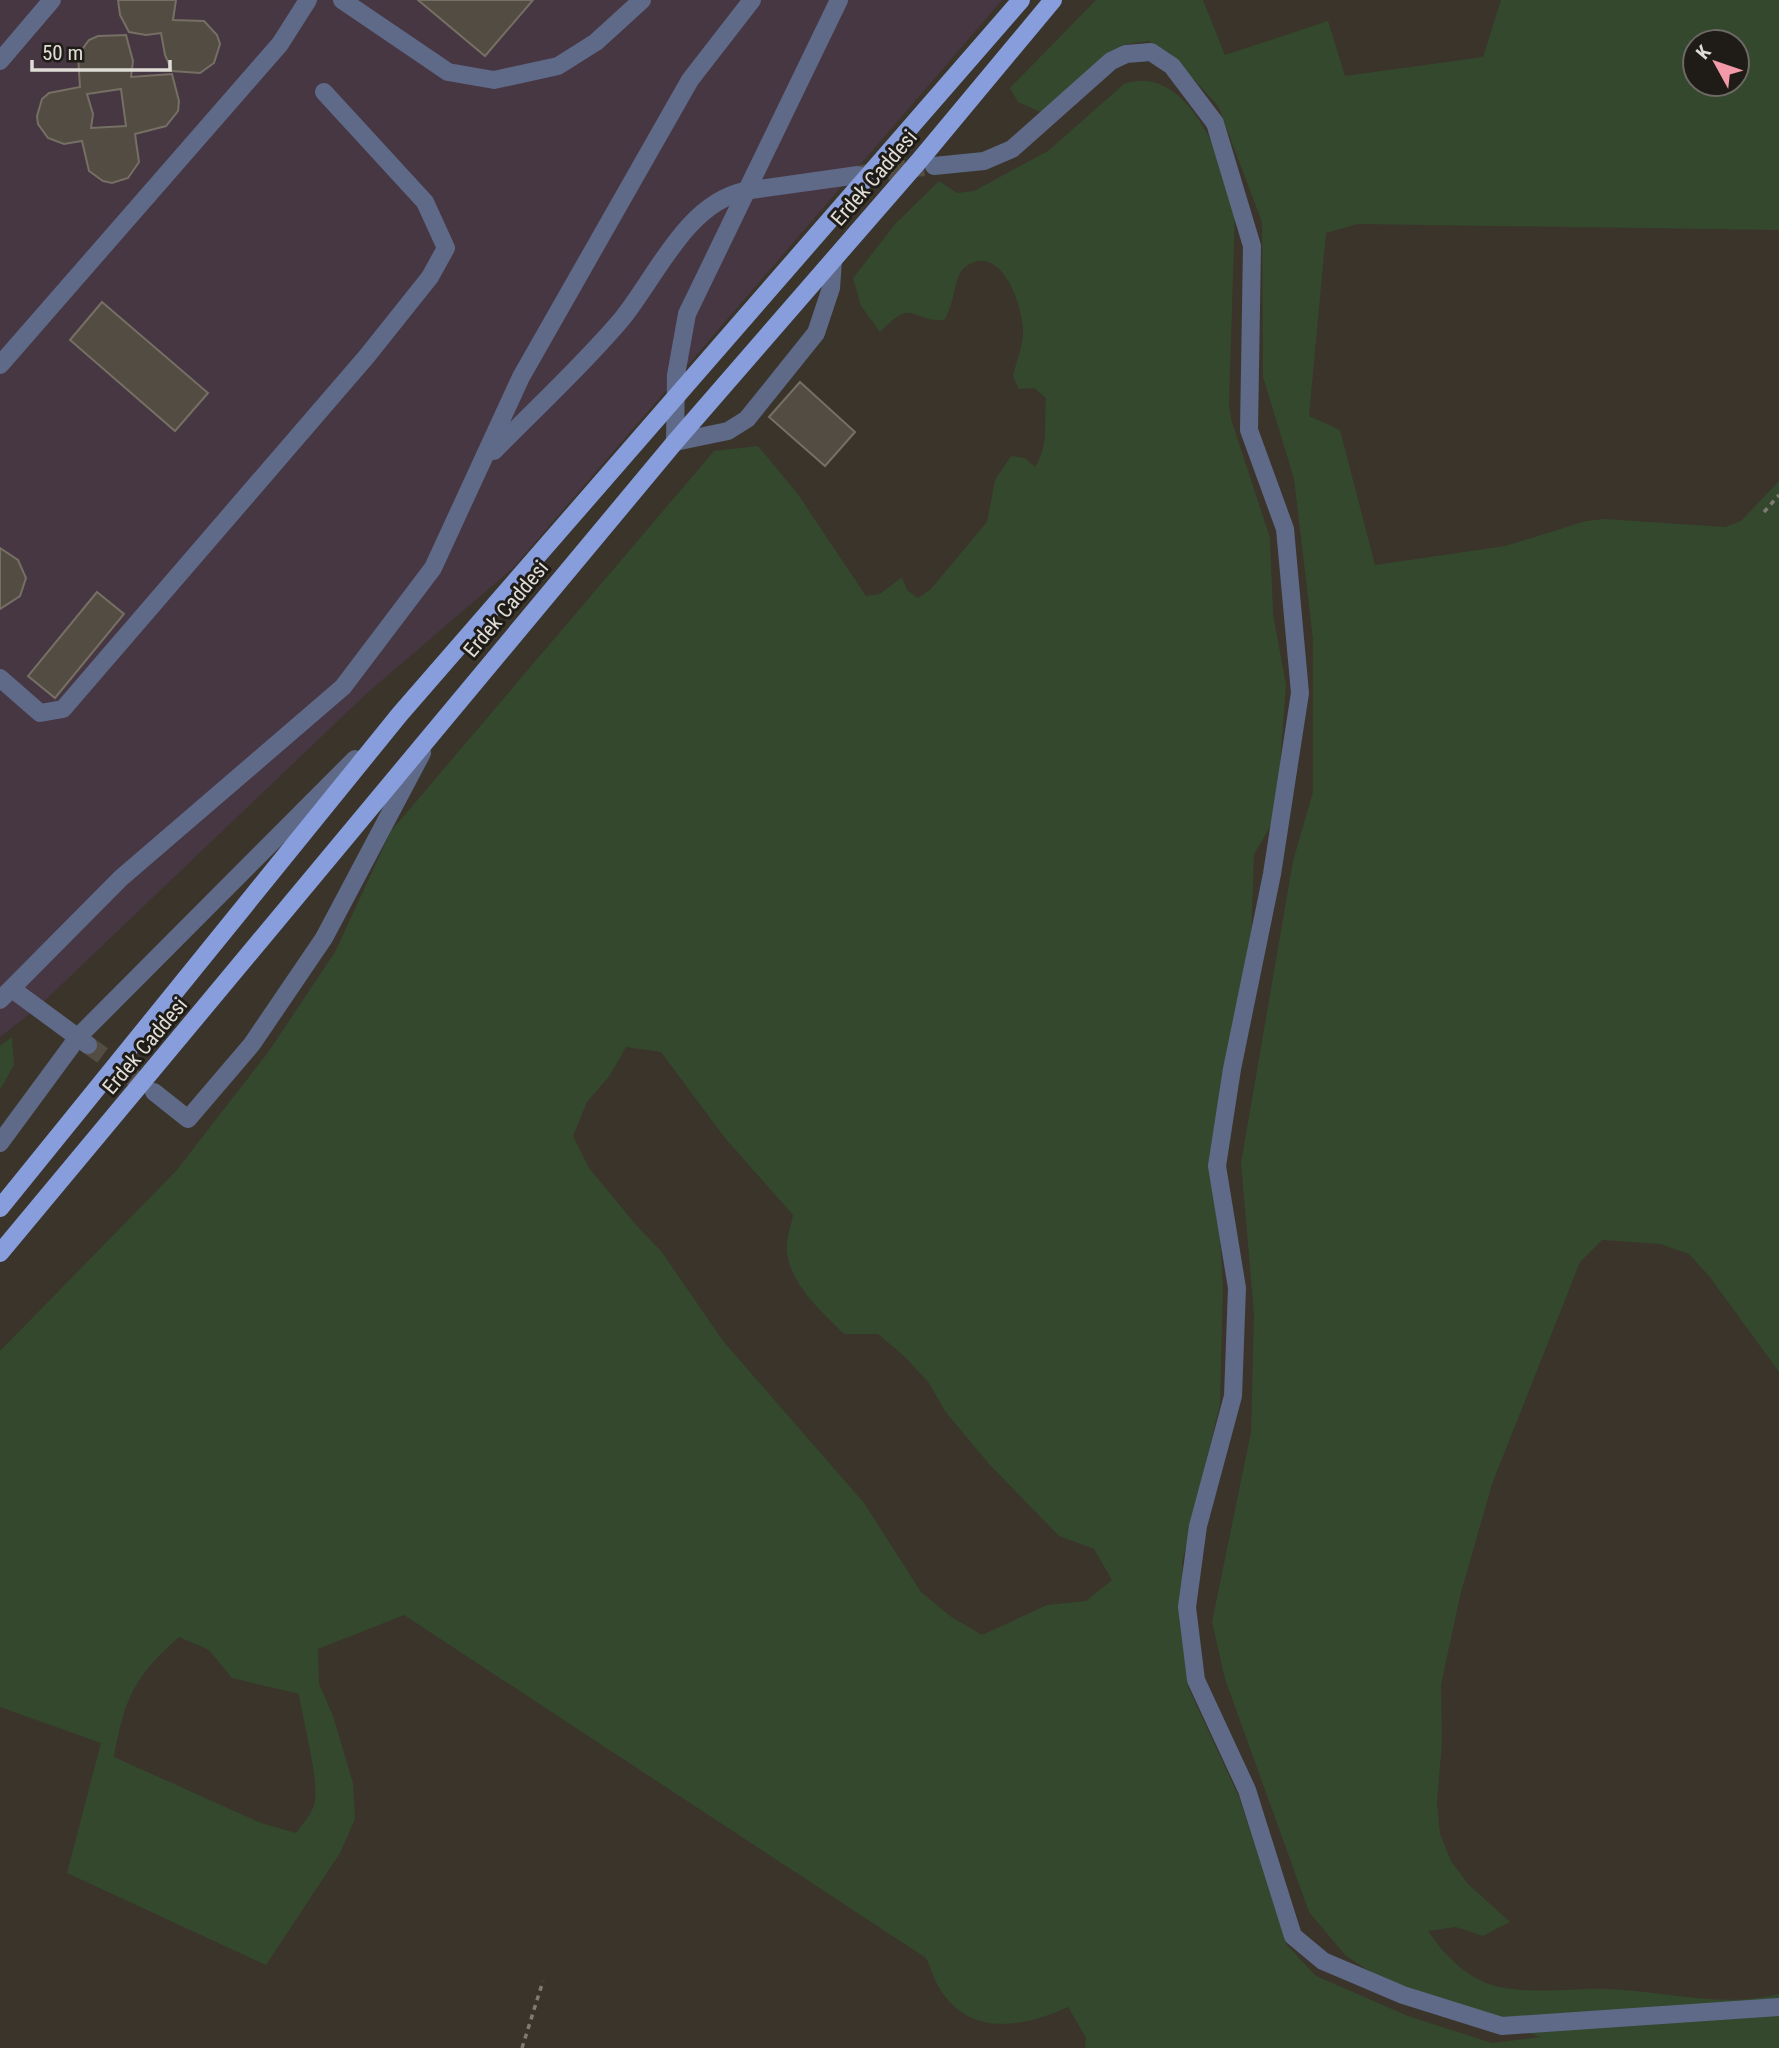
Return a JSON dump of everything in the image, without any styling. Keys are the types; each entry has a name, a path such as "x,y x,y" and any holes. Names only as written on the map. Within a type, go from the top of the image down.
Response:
{"main road":[{"name":"Erdek Caddesi","path":"0,1208 400,714 1021,0"},
{"name":"Erdek Caddesi","path":"0,1253 675,442 1053,0"}],"lane":[{"path":"0,61 52,0"},
{"path":"0,365 280,44 308,0"},
{"path":"342,0 448,72 494,80 558,66 596,42 642,0"},
{"path":"83,1041 6,995 121,878 343,687 433,568 522,377 690,80 752,0"},
{"path":"833,260 831,288 817,333 747,419 727,431 675,442 676,375 687,314 838,0"},
{"path":"934,166 999,156 1022,142 1111,61 1126,54 1151,52 1172,66 1215,123 1252,246 1249,430 1285,529 1300,693 1272,874 1232,1069 1217,1166 1237,1288 1233,1396 1198,1525 1187,1607 1196,1680 1247,1790 1293,1936 1323,1961 1334,1966 1403,1995 1502,2026 1779,2007"},
{"path":"0,678 40,713 62,709 367,356 430,277 446,248 425,202 324,93"},
{"path":"485,460 620,320 686,230 710,206 728,195 744,191 858,175"},
{"path":"0,1143 83,1041 400,714"},
{"path":"154,1093 188,1119 252,1044 324,938 433,732"}],"path":[{"path":"1764,512 1779,495"},
{"path":"522,2048 542,1981"}],"shaded area":[{"path":"0,0 1002,0 513,568 366,694 37,1008 0,1037"}],"green space":[{"path":"1096,0 1203,0 1225,55 1328,21 1345,76 1483,57 1501,0 1779,0 1779,230 1358,224 1326,233 1309,416 1340,430 1375,565 1505,546 1586,521 1604,519 1725,527 1741,521 1779,481 1779,1372 1709,1276 1689,1254 1660,1244 1602,1240 1580,1262 1492,1484 1460,1596 1441,1685 1442,1743 1437,1803 1440,1834 1451,1861 1468,1884 1510,1922 1483,1936 1456,1927 1428,1931 1448,1956 1472,1976 1504,1988 1626,1990 1735,2000 1779,1994 1779,2048 1085,2048 1086,2038 1068,2007 1034,2020 1017,2023 982,2022 952,2005 938,1985 926,1958 404,1615 318,1649 319,1684 333,1716 353,1783 355,1819 340,1853 266,1965 67,1873 101,1743 0,1707 0,1351 176,1171 269,1051 335,952 391,831 714,451 758,446 797,493 866,596 880,594 902,577 907,590 918,598 930,590 987,522 995,480 1011,456 1025,458 1035,467 1044,442 1046,398 1034,388 1019,389 1013,376 1023,334 1020,309 1008,281 1000,270 990,263 978,261 961,271 944,320 906,313 891,321 880,332 861,306 853,278 896,223 939,181 957,193 974,191 1048,151 1124,84 1146,81 1167,87 1184,101 1200,121 1223,168 1235,211 1229,404 1231,419 1270,538 1273,614 1286,685 1276,817 1254,854 1251,942 1214,1149 1223,1285 1220,1404 1182,1563 1188,1687 1239,1797 1287,1945 1316,1976 1408,2016 1492,2043 1541,2037 1396,1988 1346,1956 1309,1912 1225,1679 1212,1622 1251,1432 1254,1314 1241,1163 1293,861 1313,792 1313,639 1294,479 1263,377 1262,222 1218,106 1171,54 1148,41 1123,45 1041,112 1018,102 1010,88","holes":["626,1047 661,1052 725,1138 793,1215 787,1239 790,1265 801,1287 826,1316 844,1334 878,1334 906,1358 929,1383 945,1411 989,1464 1059,1536 1094,1549 1112,1580 1086,1601 1047,1605 982,1635 950,1616 921,1592 864,1503 723,1341 661,1251 589,1168 573,1136 587,1102 610,1075","179,1637 209,1650 232,1678 299,1694 313,1767 315,1795 311,1812 296,1833 261,1823 114,1757 122,1719 133,1690 151,1665"]},
{"path":"12,1037 14,1065 0,1090 0,1046"}],"building":[{"path":"118,0 176,0 173,20 204,21 217,35 220,44 214,63 200,73 172,71 165,55 161,33 146,35 129,32 120,15"},
{"path":"418,0 533,0 485,56"},
{"path":"126,35 133,61 131,77 172,74 179,101 178,111 166,126 135,134 139,162 128,178 112,183 103,181 89,171 82,141 64,144 48,138 38,124 37,116 42,99 49,93 80,87 78,55 89,40 98,36","holes":["121,89 126,126 91,128 93,114 87,94"]},
{"path":"102,302 208,393 175,431 70,340"},
{"path":"800,382 855,432 825,466 769,417"},
{"path":"0,548 18,560 26,578 20,596 0,609"},
{"path":"97,592 124,614 55,698 28,676"}],"tunnel":[{"path":"861,174 924,167"},
{"path":"88,1045 153,1092"}]}
